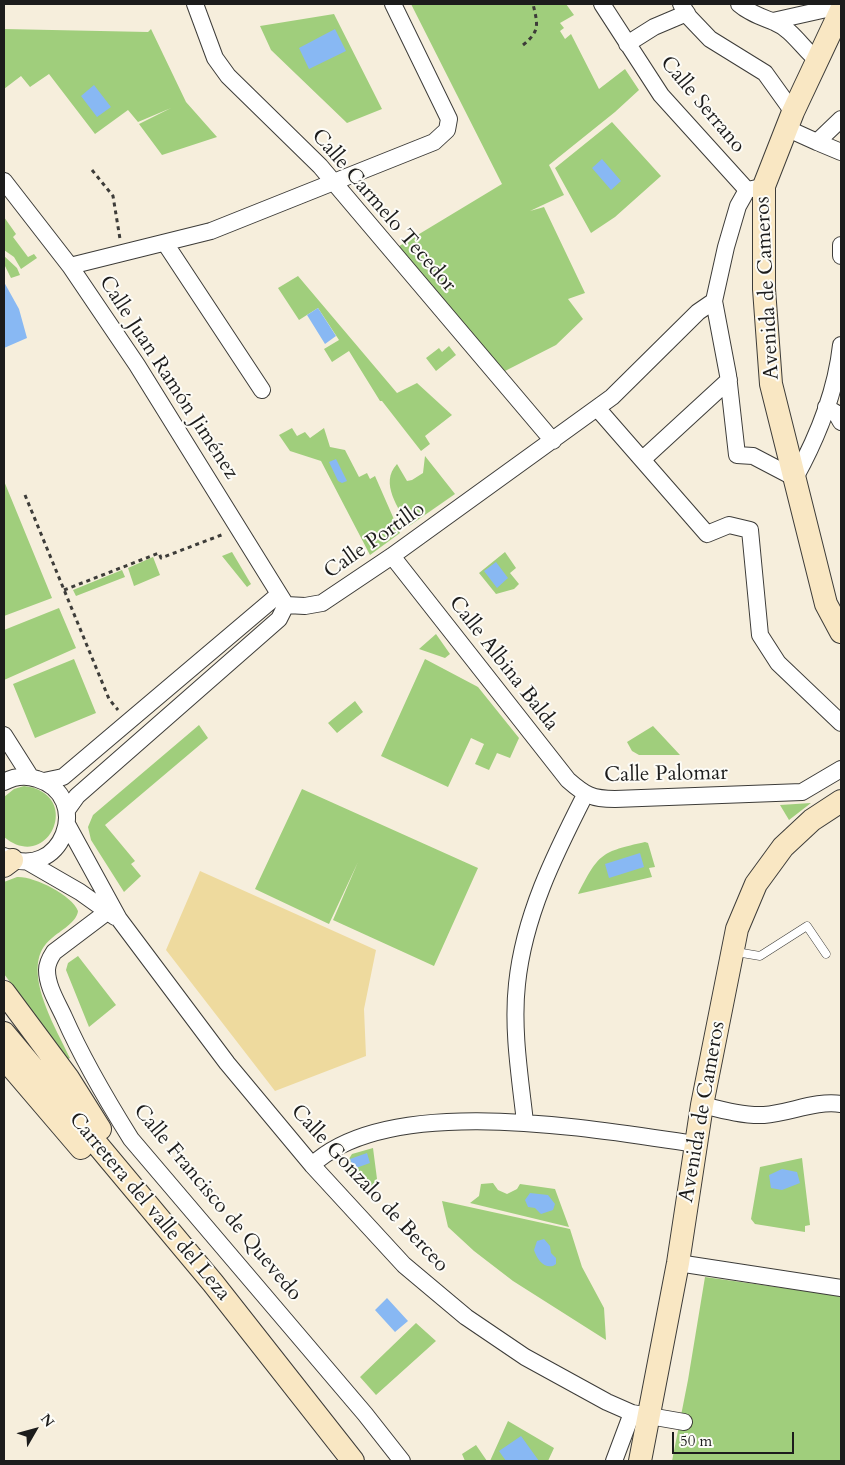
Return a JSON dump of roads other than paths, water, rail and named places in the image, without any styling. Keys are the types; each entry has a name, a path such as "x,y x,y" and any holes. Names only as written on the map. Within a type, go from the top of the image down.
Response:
{"main road":[{"name":"Avenida de Cameros","path":"841,10 790,120 755,188 771,384 826,604 841,632"},
{"name":"Avenida de Cameros","path":"640,1461 641,1414 678,1262 702,1105 737,929 756,884 784,847 812,820 841,801"},
{"path":"4,992 68,1078 106,1138 187,1239 213,1283"},
{"name":"Carretera del valle del Leza","path":"4,1033 213,1283 354,1461"},
{"path":"4,1046 28,1086"},
{"name":"Carretera del valle del Leza","path":"4,1058 215,1302 292,1383"}],"street":[{"name":"Calle Carmelo Tecedor","path":"195,4 215,58 228,76 320,166 333,184 553,441"},
{"path":"70,266 211,231 333,184 434,142 447,130 449,119 394,4"},
{"path":"739,4 767,21 831,8 839,4"},
{"name":"Calle Serrano","path":"609,7 627,44 661,95 755,188"},
{"path":"627,44 684,8 710,39 765,74 790,120 817,142 841,152"},
{"path":"773,21 791,33 805,50 818,61"},
{"path":"817,142 841,119"},
{"name":"Calle Juan Ramón Jiménez","path":"4,181 70,266 142,373 282,600"},
{"path":"755,188 738,206 726,247 714,301 729,380 737,456 753,456 795,478 810,449 820,405 832,391 841,345"},
{"path":"165,243 262,390"},
{"path":"841,245 841,256"},
{"name":"Calle Portillo","path":"282,600 305,606 322,603 392,556 612,398 698,312 714,301"},
{"path":"643,459 729,380"},
{"path":"820,405 836,413 841,422"},
{"path":"597,408 707,534 729,525 750,530 760,635 778,663 841,723"},
{"name":"Calle Albina Balda","path":"392,556 568,780 585,795"},
{"path":"4,782 20,776 37,778 63,776 282,600"},
{"path":"12,861 42,859 54,850 63,838 67,818 76,796 279,619 282,600"},
{"name":"Calle Gonzalo de Berceo","path":"4,735 37,778 59,793 67,818 113,916 226,1063 312,1165 404,1264 466,1317 525,1356 607,1402 641,1414 684,1422"},
{"name":"Calle Palomar","path":"525,1122 516,1025 517,985 525,940 539,892 551,861 585,795 600,799 615,799 802,792 841,769"},
{"name":"Calle Gonzalo de Berceo","path":"12,861 80,892 113,916"},
{"path":"80,892 87,917 80,931"},
{"name":"Calle Francisco de Quevedo","path":"113,916 80,931 54,952 49,960 47,970 54,996 80,1053 102,1094 131,1139 365,1414 402,1461"},
{"path":"702,1105 728,1111 762,1115 830,1102 841,1104"},
{"path":"312,1165 324,1153 353,1139 402,1127 448,1121 525,1122 696,1144"},
{"path":"678,1262 841,1288"},
{"path":"614,1461 641,1414"}],"lane":[{"path":"731,952 760,956 807,926 826,954"}],"water":[{"path":"335,29 346,51 309,69 299,48"},
{"path":"94,85 111,107 97,117 81,96"},
{"path":"602,159 621,181 611,190 592,168"},
{"path":"4,282 19,309 27,338 4,348"},
{"path":"318,308 336,336 325,344 307,315"},
{"path":"336,459 347,481 342,483 338,481 329,462"},
{"path":"496,562 508,578 497,588 484,571"},
{"path":"640,853 644,867 609,878 605,864"},
{"path":"367,1153 370,1163 353,1169 350,1159"},
{"path":"782,1169 797,1172 800,1183 782,1190 771,1188 769,1175"},
{"path":"530,1193 548,1195 555,1204 553,1210 541,1214 535,1208 528,1207 525,1200"},
{"path":"544,1239 550,1246 551,1253 556,1258 556,1264 553,1266 546,1266 541,1262 534,1250 537,1241"},
{"path":"387,1298 408,1321 395,1332 375,1310"},
{"path":"521,1436 539,1461 506,1461 499,1451"}]}
